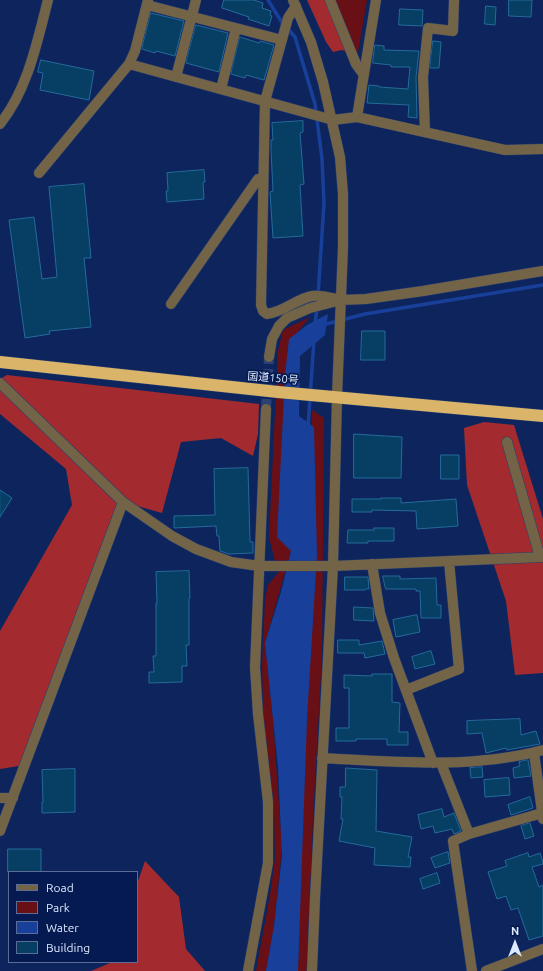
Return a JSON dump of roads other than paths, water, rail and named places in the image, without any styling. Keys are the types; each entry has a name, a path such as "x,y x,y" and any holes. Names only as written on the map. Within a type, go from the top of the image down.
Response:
{"highway":[{"name":"国道150号","path":"0,362 278,392 543,416"}],"street":[{"path":"0,124 22,87 36,48 48,0"},
{"path":"176,77 196,0"},
{"path":"330,0 356,64 364,75"},
{"path":"357,117 376,0"},
{"path":"425,132 423,77 428,28 453,31 454,0"},
{"path":"39,173 129,64 135,51 147,3 192,17 282,40"},
{"path":"294,3 288,18 265,101 261,305 263,311 267,314 273,313 313,296 323,296 341,304"},
{"path":"294,3 311,42 333,120 340,157 343,194 341,304 333,396 322,758 312,971"},
{"path":"221,89 236,28"},
{"path":"129,64 333,120 357,117 505,150 543,149"},
{"path":"171,304 258,179 264,179"},
{"path":"269,357 272,339 279,326 287,318 310,308 543,271"},
{"path":"0,383 123,502 172,536 196,549 231,562 259,566 328,566 541,557 507,442"},
{"path":"248,971 268,863 268,802 258,714 255,667 264,488 266,409"},
{"path":"0,831 123,502"},
{"path":"406,690 459,669 449,561"},
{"path":"372,564 380,613 394,658 437,763 469,834"},
{"path":"322,758 437,763 500,758 538,751 543,816 469,834 453,841 472,971"},
{"path":"0,798 12,798"},
{"path":"486,971 543,949"}],"water":[{"path":"328,314 325,335 300,356 299,416 314,427 317,555 307,719 298,971 266,971 274,926 282,856 278,767 265,643 281,592 291,551 277,537 285,375 289,339 307,325"}],"waterway":[{"path":"268,0 281,21 295,37 315,104 322,159 324,203 318,296"},
{"path":"322,325 365,314 543,285"},
{"path":"315,323 317,308"},
{"path":"308,427 314,340"}],"tunnel":[{"path":"266,409 269,357"}]}
